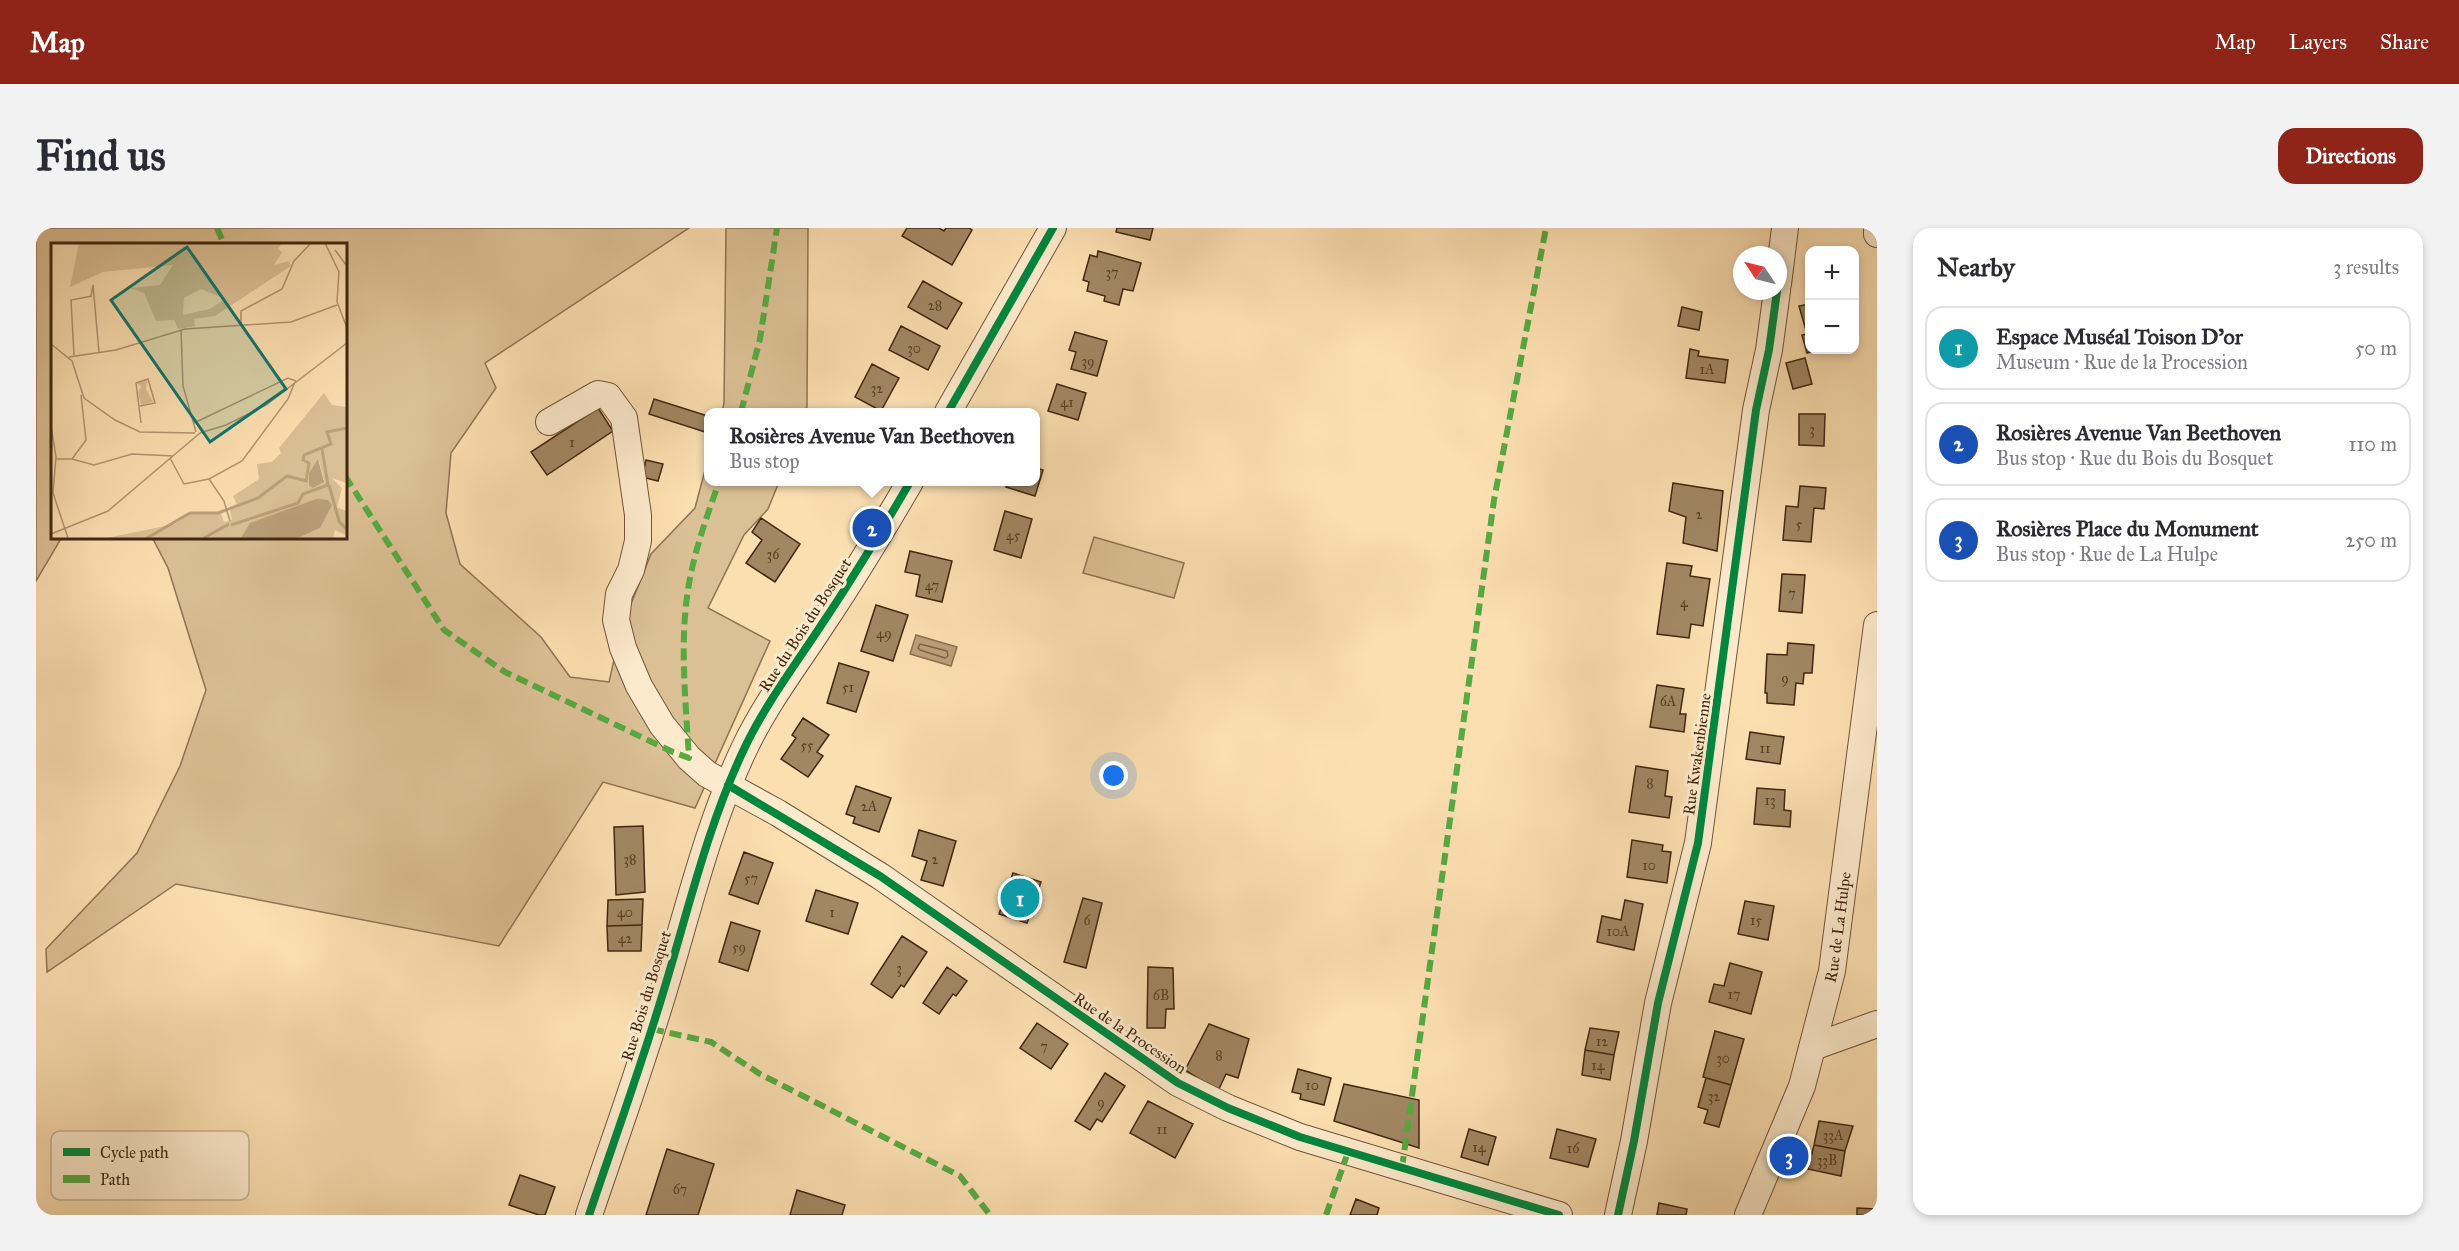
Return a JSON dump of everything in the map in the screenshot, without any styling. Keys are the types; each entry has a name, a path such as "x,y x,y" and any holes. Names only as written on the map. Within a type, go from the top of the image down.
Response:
{"street":[{"path":"1783,246 1785,228"},
{"path":"1877,228 1877,234"},
{"path":"950,408 1046,230"},
{"name":"Rue Kwakenbienne","path":"1618,1215 1634,1141 1658,1003 1698,843 1756,410 1769,350 1776,300"},
{"name":"Rue de la Procession","path":"549,422 598,394 608,396 624,418 638,515 638,541 631,570 619,594 616,620 622,648 639,686 662,725 689,758 707,774 880,876 1136,1054 1198,1093 1257,1121 1300,1137 1558,1215"},
{"name":"Rue du Bois du Bosquet","path":"728,785 746,745 771,700 853,579 908,486"},
{"name":"Rue de La Hulpe","path":"1748,1215 1802,1086 1832,971 1877,625"},
{"name":"Rue Bois du Bosquet","path":"589,1215 652,1029 713,824 728,785"},
{"path":"1813,1047 1877,1024"}],"shaded area":[{"path":"36,228 689,228 485,363 496,388 451,453 446,513 460,564 541,637 570,677 609,682 621,629 651,554 695,508 704,474 704,486 777,486 768,509 744,535 708,608 770,641 695,808 603,782 499,946 176,884 47,972 46,949 137,853 180,766 206,690 168,568 153,538 346,538 346,243 51,243 51,538 61,538 36,581"},
{"path":"726,228 808,228 807,407 723,408"},
{"path":"1094,537 1184,563 1174,598 1083,573"}],"water":[{"path":"916,635 957,647 951,666 910,654"}],"building":[{"path":"907,228 939,228 944,231 946,228 969,228 972,230 952,265 902,236"},
{"path":"1117,228 1153,228 1150,240 1116,232"},
{"path":"1098,251 1141,263 1133,291 1123,289 1119,305 1104,301 1105,296 1087,291 1089,282 1083,280 1090,255 1097,257"},
{"path":"923,281 962,303 947,329 908,307"},
{"path":"1805,305 1805,327 1799,306"},
{"path":"1682,307 1702,312 1699,330 1678,326"},
{"path":"901,326 940,346 928,370 889,350"},
{"path":"1075,332 1107,341 1097,376 1071,369 1076,352 1069,350"},
{"path":"1690,349 1699,351 1698,356 1728,360 1725,383 1686,378"},
{"path":"1805,358 1812,384 1793,389 1786,363"},
{"path":"872,364 899,378 883,408 875,408 855,397"},
{"path":"1057,384 1086,393 1078,420 1048,411"},
{"path":"654,399 704,415 704,432 649,414"},
{"path":"598,408 613,431 547,475 531,452"},
{"path":"1799,414 1825,414 1824,446 1799,445"},
{"path":"646,460 663,464 658,481 642,477"},
{"path":"1673,483 1723,491 1717,551 1683,543 1686,517 1669,511"},
{"path":"1006,486 1038,486 1035,496"},
{"path":"1800,486 1826,488 1824,509 1814,508 1811,542 1783,540 1786,506 1798,507"},
{"path":"1005,511 1032,519 1021,558 994,550"},
{"path":"761,518 800,544 775,582 746,563 762,540 752,532"},
{"path":"910,551 952,561 942,602 916,596 920,575 905,572"},
{"path":"1667,563 1692,566 1690,576 1710,579 1703,626 1691,624 1689,638 1657,634"},
{"path":"1782,574 1805,575 1802,613 1779,611"},
{"path":"876,605 908,615 893,661 861,651"},
{"path":"1788,643 1814,645 1812,673 1804,673 1803,684 1796,683 1794,705 1767,703 1767,693 1765,693 1767,654 1787,655"},
{"path":"839,663 869,672 856,712 827,703"},
{"path":"1657,685 1684,689 1680,714 1686,714 1684,732 1650,727"},
{"path":"803,718 829,735 817,752 823,756 808,777 781,759 796,738 792,735"},
{"path":"1750,732 1784,737 1780,764 1746,759"},
{"path":"1636,766 1668,771 1665,796 1672,797 1669,818 1629,812"},
{"path":"856,786 891,798 879,832 853,823 855,817 846,814"},
{"path":"1757,788 1785,790 1784,810 1791,811 1790,827 1754,824"},
{"path":"643,826 645,892 616,895 614,827"},
{"path":"919,830 956,841 943,886 921,880 927,861 912,856"},
{"path":"1632,840 1663,845 1662,851 1671,852 1667,883 1627,877"},
{"path":"744,852 773,863 758,904 729,894"},
{"path":"1013,873 1041,882 1027,923 999,914"},
{"path":"816,890 858,903 848,934 806,921"},
{"path":"1083,898 1102,903 1086,968 1064,962"},
{"path":"643,899 642,925 607,926 608,900"},
{"path":"1625,900 1643,904 1634,950 1597,942 1602,916 1621,920"},
{"path":"1745,901 1774,906 1768,940 1738,934"},
{"path":"731,922 760,931 748,971 719,962"},
{"path":"642,925 641,951 608,951 607,926"},
{"path":"902,936 927,952 904,987 901,985 892,998 871,984"},
{"path":"1730,963 1762,972 1751,1014 1709,1002 1714,984 1724,986"},
{"path":"947,967 967,981 956,996 953,994 939,1014 923,1003"},
{"path":"1148,967 1173,968 1174,1009 1166,1009 1165,1028 1147,1028"},
{"path":"1037,1023 1068,1044 1051,1069 1020,1048"},
{"path":"1209,1024 1249,1039 1238,1078 1226,1074 1218,1091 1185,1070"},
{"path":"1590,1028 1619,1032 1614,1055 1585,1050"},
{"path":"1715,1031 1744,1039 1731,1085 1703,1077"},
{"path":"1585,1050 1614,1055 1610,1080 1582,1075"},
{"path":"1298,1069 1331,1078 1324,1105 1300,1099 1301,1094 1292,1092"},
{"path":"1105,1073 1125,1086 1102,1122 1097,1119 1090,1130 1075,1121"},
{"path":"1706,1078 1731,1085 1719,1127 1704,1123 1708,1110 1698,1107"},
{"path":"1344,1084 1419,1100 1419,1148 1334,1121"},
{"path":"1148,1101 1193,1124 1175,1158 1130,1133"},
{"path":"1819,1121 1853,1126 1845,1151 1814,1145"},
{"path":"1469,1129 1496,1137 1488,1165 1461,1157"},
{"path":"1557,1129 1596,1139 1588,1167 1550,1158"},
{"path":"1814,1145 1845,1151 1841,1176 1808,1169"},
{"path":"667,1149 714,1164 698,1215 646,1215"},
{"path":"520,1175 555,1187 545,1215 509,1205"},
{"path":"797,1190 845,1205 842,1215 790,1215"},
{"path":"1356,1199 1379,1208 1377,1215 1350,1215"},
{"path":"1659,1203 1687,1209 1686,1215 1657,1215"},
{"path":"1857,1208 1877,1209 1877,1215 1857,1215"}],"marked path":[{"path":"217,228 224,243"},
{"path":"742,408 760,339 777,228"},
{"path":"1402,1168 1494,500 1546,228"},
{"path":"346,478 444,630 505,672 689,758 684,657 687,597 696,553 718,486"},
{"path":"652,1029 711,1042 760,1074 960,1176 990,1215"},
{"path":"1326,1215 1348,1152"}],"cycle path":[{"path":"950,408 1053,228"},
{"path":"1618,1215 1634,1141 1658,1003 1698,843 1756,410 1769,350 1776,300"},
{"path":"589,1215 648,1041 701,863 732,775 762,715 845,589 908,486"},
{"path":"728,785 880,876 1178,1083 1228,1108 1300,1137 1559,1215"}],"place":[{"name":"Rosières Avenue Van Beethoven","path":"872,528"},
{"name":"Espace Muséal Toison D'or","path":"1020,898"},
{"name":"Rosières Place du Monument","path":"1789,1156"}]}
